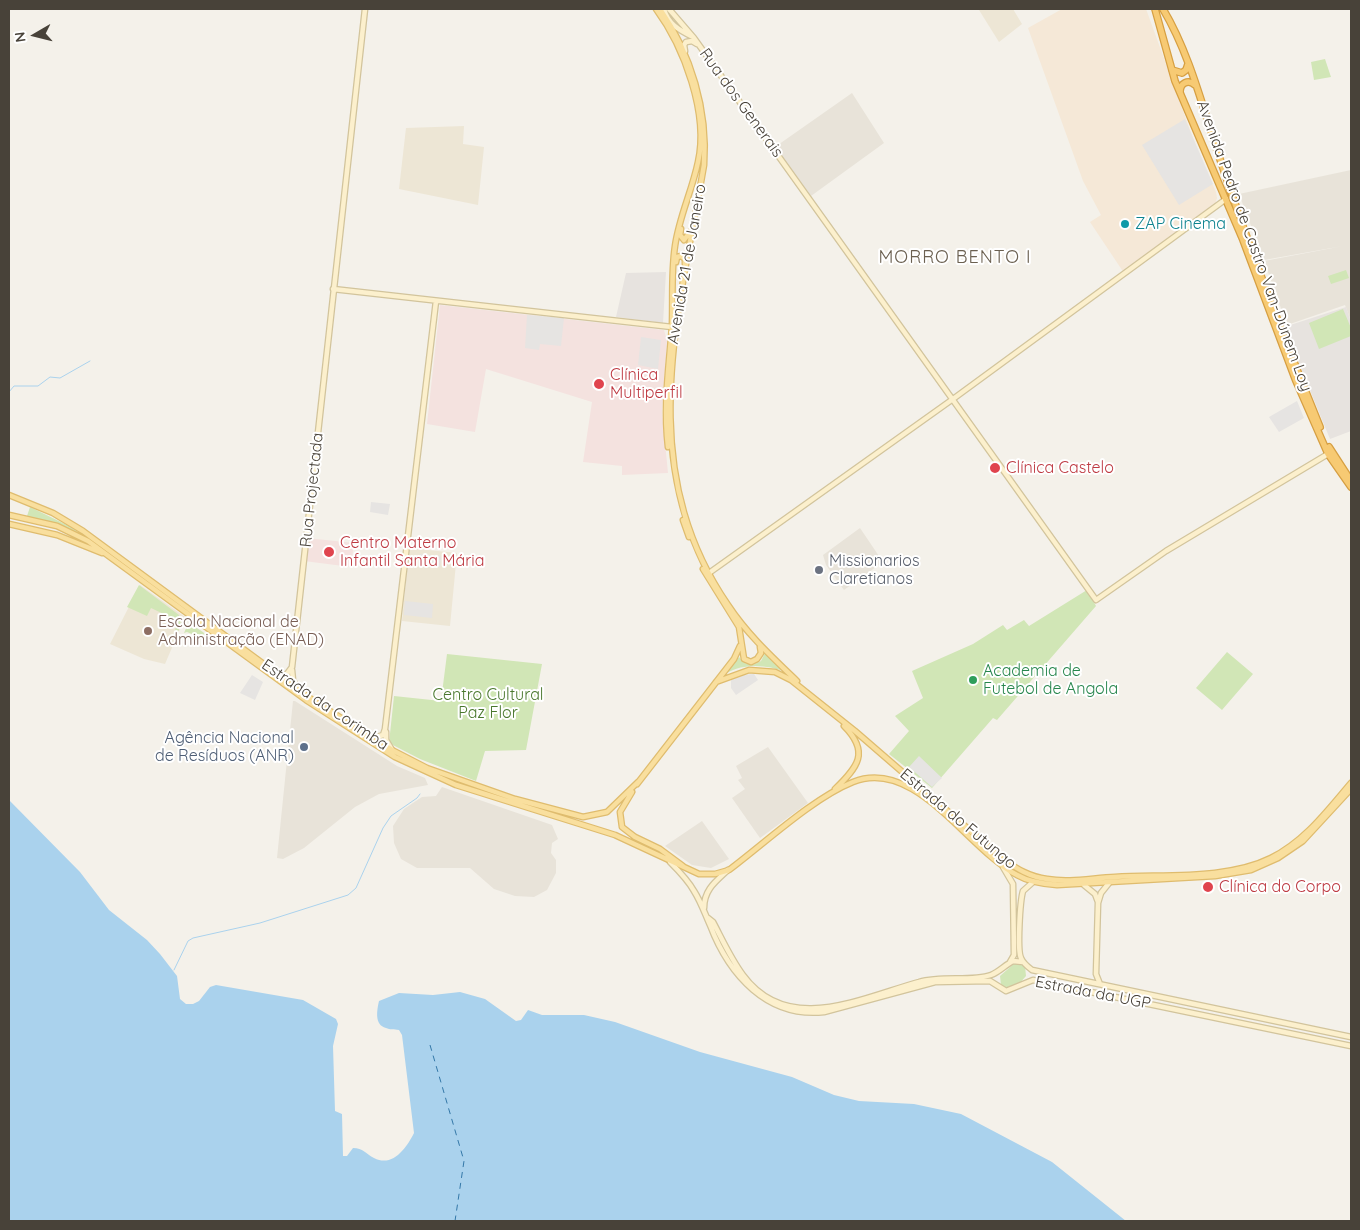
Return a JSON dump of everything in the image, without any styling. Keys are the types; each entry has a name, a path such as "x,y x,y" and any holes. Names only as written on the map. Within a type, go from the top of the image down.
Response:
{"highway":[{"name":"Avenida Pedro de Castro Van-Dúnem Loy","path":"1155,9 1180,93 1260,283 1282,346 1328,454 1351,487"},
{"name":"Avenida Pedro de Castro Van-Dúnem Loy","path":"1163,9 1187,62 1222,165 1299,375 1327,445 1351,481"},
{"path":"1171,68 1176,73 1183,73 1187,67 1187,62"},
{"path":"1180,93 1181,86 1185,83 1192,82 1196,87"}],"main road":[{"name":"Rua Projectada","path":"292,667 365,9"},
{"name":"Avenida 21 de Janeiro","path":"656,9 683,59 697,107 701,135 700,153 675,246 672,327 667,372 666,416 670,461 676,491 693,547 709,580 740,632"},
{"name":"Avenida 21 de Janeiro","path":"660,9 687,57 696,88 703,126 704,165 677,318 669,392 673,460 688,527 697,550 727,604 747,630 810,694"},
{"path":"664,9 666,18 679,31 694,38"},
{"name":"Rua dos Generais","path":"669,9 694,38 1096,600 1166,551 1328,454"},
{"path":"687,57 684,45 686,42 692,41 699,45"},
{"path":"689,196 680,232 684,240 690,234 698,198"},
{"path":"709,573 953,399 1226,199"},
{"path":"672,314 675,267 678,257 681,256 685,262 677,318"},
{"path":"333,289 672,327"},
{"path":"392,750 386,740 386,726 436,301"},
{"name":"Estrada da Corimba","path":"9,495 52,513 83,531 299,690 392,750 448,777 578,816 594,816 607,812 638,782"},
{"name":"Estrada da Corimba","path":"9,515 66,530 110,556 306,700 396,757 456,785 580,824"},
{"name":"Estrada da Corimba","path":"9,524 57,535 110,556"},
{"path":"740,632 742,656 746,660 753,662 760,658 761,650 747,630"},
{"name":"Estrada do Futungo","path":"688,871 654,845 629,834 620,822 621,809 638,782 738,653 740,632"},
{"path":"274,672 286,675 292,667"},
{"path":"292,667 293,680 299,690"},
{"name":"Estrada do Futungo","path":"716,682 749,670 766,671 791,680 810,694 1002,859 1025,874 1045,879 1076,880 1227,871 1248,867 1271,858 1298,841 1317,823 1351,783"},
{"path":"828,710 854,736 860,751 853,771 830,793"},
{"path":"373,738 383,735 386,726"},
{"name":"Estrada do Futungo","path":"580,824 636,844 688,871 710,875 729,870 830,793 867,778 883,777 897,781 920,794 1000,864 1016,875 1033,882 1057,885 1109,883 1227,875 1261,866 1283,856 1303,841 1351,789"},
{"name":"Estrada da UGP","path":"670,862 691,885 720,946 743,982 761,998 786,1010 805,1013 824,1012 935,982 990,981 1003,990 1010,990 1033,980 1351,1046"},
{"path":"1000,864 1011,877 1014,893 1012,918 1014,955 1010,963"},
{"path":"704,910 705,898 709,889 729,870"},
{"path":"1024,963 1019,947 1022,894 1025,887 1033,882"},
{"path":"1100,984 1096,974 1098,903 1100,892 1109,883"},
{"path":"1084,884 1095,894 1098,903"},
{"path":"1014,893 1018,890 1022,894"},
{"name":"Estrada da UGP","path":"708,918 713,922 739,969 750,984 773,1000 796,1008 815,1009 835,1006 932,979 986,976 998,972"},
{"path":"998,986 998,972 1016,960 1024,963 1029,968 1088,982 1349,1036"},
{"path":"1025,982 1029,976 1029,968"},
{"path":"1088,982 1093,980 1096,974"}],"shaded area":[{"path":"1013,9 1022,24 999,42 979,10"},
{"path":"1062,9 1146,9 1198,152 1216,192 1215,204 1124,273 1090,222 1101,215 1083,181 1028,28"},
{"path":"852,93 884,143 811,196 775,147"},
{"path":"1185,119 1213,184 1179,205 1142,145"},
{"path":"464,126 463,144 484,147 478,205 399,189 406,128"},
{"path":"1351,170 1351,321 1345,305 1287,325 1264,261 1343,246 1264,260 1239,194"},
{"path":"666,272 663,323 616,317 626,273"},
{"name":"Clínica Multiperfil","path":"440,305 664,330 667,341 662,412 668,473 622,475 622,466 583,462 592,402 486,369 475,432 427,424"},
{"path":"1346,307 1351,322 1351,431 1330,439 1284,327"},
{"path":"527,315 564,318 561,346 540,344 539,350 525,348"},
{"path":"641,337 661,340 658,369 638,365"},
{"path":"1297,401 1304,418 1279,432 1269,417"},
{"path":"371,502 390,504 388,515 370,512"},
{"path":"860,528 883,562 844,590 826,565 823,555"},
{"name":"Centro Materno Infantil Santa Mária","path":"307,538 354,543 351,567 304,561"},
{"path":"409,548 457,553 450,626 402,621"},
{"path":"420,554 441,556 440,567 419,565"},
{"name":"Escola Nacional de Administração (ENAD)","path":"140,585 185,617 165,664 144,659 110,644"},
{"path":"405,601 433,604 432,618 404,615"},
{"path":"754,674 758,680 736,695 731,688 731,680 741,675"},
{"path":"252,675 263,682 255,700 240,693"},
{"path":"293,701 397,766 425,778 428,785 379,794 355,807 304,848 283,859 277,858"},
{"path":"768,747 808,803 760,838 732,798 745,789 738,780 742,778 736,766"},
{"path":"919,756 942,778 932,787 909,767"},
{"path":"442,787 552,825 558,839 552,843 551,853 556,860 556,873 547,890 534,897 515,896 494,889 470,868 417,868 401,859 394,843 393,826 404,809 422,797 436,796"},
{"path":"702,821 729,859 711,868 692,865 665,846"}],"green space":[{"path":"1325,59 1331,77 1314,80 1311,62"},
{"path":"1346,270 1349,278 1331,284 1328,276"},
{"path":"1343,309 1351,328 1351,336 1319,349 1309,323"},
{"path":"30,507 69,526 105,550 68,529 27,516"},
{"path":"139,585 179,615 181,625 176,636 173,636 176,627 172,618 151,608 147,616 127,607"},
{"name":"Academia de Futebol de Angola","path":"1087,590 1096,606 997,720 993,718 932,788 889,754 909,731 895,716 923,698 912,671 973,644 1003,625 1007,630 1024,620 1029,626"},
{"path":"187,626 195,627 202,631 213,643 187,632 184,633"},
{"path":"1227,652 1253,674 1222,710 1196,688"},
{"path":"765,653 786,672 771,668 749,666 727,673 739,657 745,663 753,665 761,661"},
{"name":"Centro Cultural Paz Flor","path":"447,654 542,664 526,750 485,751 476,781 420,759 389,743 394,696 441,701"},
{"path":"1016,962 1025,966 1026,976 1019,984 1007,988 1001,985 1000,976"}],"water":[{"path":"9,800 80,872 109,910 147,940 160,954 177,976 180,999 186,1004 193,1004 199,1001 210,987 216,985 303,1000 336,1019 338,1024 333,1046 335,1111 342,1114 343,1156 347,1156 353,1148 356,1148 374,1158 387,1160 403,1150 414,1133 402,1035 399,1030 388,1029 380,1024 377,1017 379,1001 399,993 433,995 460,992 485,999 516,1021 521,1020 528,1010 542,1015 584,1015 615,1022 700,1052 792,1077 834,1095 859,1101 914,1104 961,1114 1052,1162 1126,1221 9,1221"}],"waterway":[{"path":"9,392 14,386 38,386 50,377 60,378 90,361"},
{"path":"174,970 188,941 193,938 260,923 348,895 356,888 383,828 391,816 420,794"}],"ferry route":[{"path":"430,1045 464,1161 455,1221"}],"place":[{"name":"ZAP Cinema","path":"1125,224"},
{"name":"Clínica Multiperfil","path":"599,384"},
{"name":"Clínica Castelo","path":"995,468"},
{"name":"Centro Materno Infantil Santa Mária","path":"329,552"},
{"name":"Missionarios Claretianos","path":"819,570"},
{"name":"Escola Nacional de Administração (ENAD)","path":"148,631"},
{"name":"Academia de Futebol de Angola","path":"973,680"},
{"name":"Agência Nacional de Resíduos (ANR)","path":"304,747"},
{"name":"Clínica do Corpo","path":"1208,887"}],"district":[{"name":"MORRO BENTO I","path":"955,258"}]}
